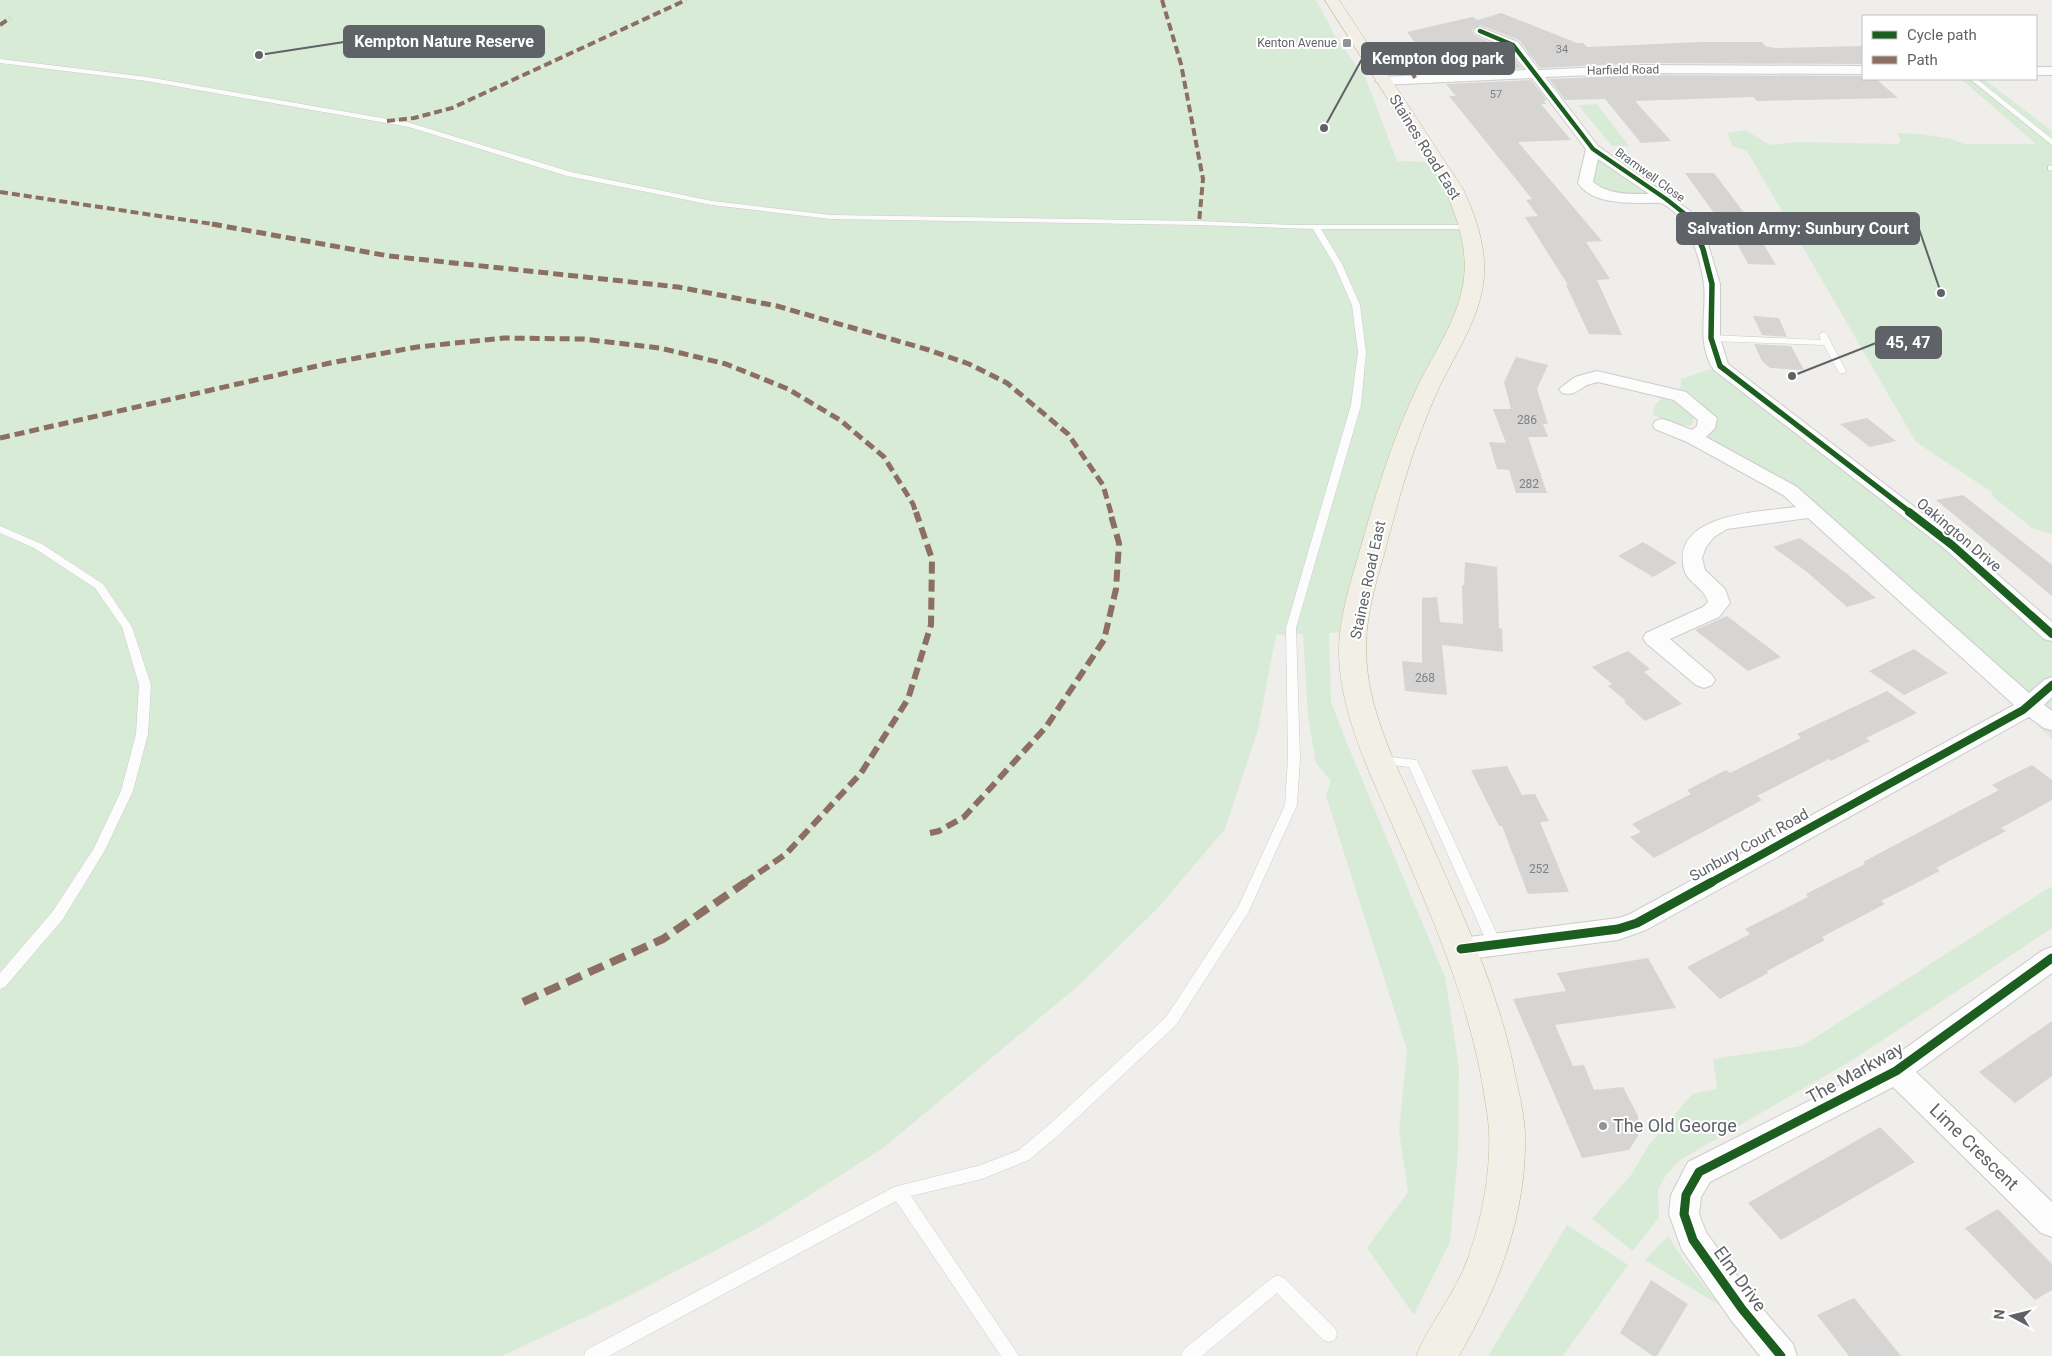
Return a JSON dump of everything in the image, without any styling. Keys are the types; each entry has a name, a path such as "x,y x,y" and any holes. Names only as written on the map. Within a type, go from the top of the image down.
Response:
{"highway":[{"name":"Staines Road East","path":"1332,0 1382,81 1454,189 1463,208 1473,254 1473,283 1464,320 1427,390 1410,429 1386,501 1354,632 1353,660 1361,706 1380,760 1482,1004 1497,1061 1507,1134 1502,1190 1491,1247 1467,1303 1436,1356"}],"street":[{"name":"Bramwell Close","path":"1480,31 1513,45 1593,148 1666,198 1685,214 1696,231 1703,249 1712,284 1711,338 1720,366 1846,462"},
{"name":"Harfield Road","path":"1382,81 1535,72 1641,69 1862,70"},
{"path":"2037,71 2052,71"},
{"name":"Bramwell Close","path":"1593,148 1585,178 1585,184 1590,189 1612,196 1666,198"},
{"path":"1568,389 1600,368 1680,396 1708,418 1706,428 1694,438"},
{"path":"1662,425 1694,438 1790,491 2029,706 2052,722"},
{"name":"Oakington Drive","path":"1846,462 1952,545 2052,634"},
{"path":"1704,680 1654,638 1711,612 1719,603 1717,594 1695,572 1692,558 1696,545 1707,533 1722,524 1813,511"},
{"path":"2029,706 2052,685"},
{"name":"Sunbury Court Road","path":"1461,950 1618,929 1637,923 2029,706"},
{"name":"The Markway","path":"1684,1214 1686,1195 1699,1172 1896,1071 2052,958"},
{"name":"Lime Crescent","path":"1896,1071 2052,1223"},
{"name":"Elm Drive","path":"1684,1214 1693,1240 1742,1309 1781,1356"}],"lane":[{"path":"0,61 147,79 410,125 570,174 712,203 831,217 1199,223 1316,227 1468,227"},
{"path":"1974,80 2052,143"},
{"path":"592,1356 899,1192 982,1172 1024,1155 1056,1128 1171,1021 1243,909 1291,805 1294,759 1291,628 1356,405 1362,352 1356,304 1338,264 1316,227"},
{"path":"1711,338 1826,339 1842,372"},
{"path":"0,529 38,546 100,586 127,627 145,685 142,734 127,791 99,850 58,914 0,983"},
{"path":"1380,760 1413,763 1495,945"},
{"path":"899,1192 1011,1356"},
{"path":"1189,1356 1278,1283 1329,1334"}],"green space":[{"path":"0,0 1316,0 1336,38 1366,79 1397,161 1437,162 1454,189 1473,283 1427,390 1354,632 1329,633 1331,702 1445,977 1459,1067 1458,1153 1450,1242 1414,1315 1367,1248 1408,1192 1399,1131 1407,1050 1326,796 1331,781 1316,763 1308,717 1303,634 1276,635 1258,730 1225,829 1157,909 1078,986 883,1148 760,1227 623,1299 502,1356 0,1356"},
{"path":"1962,80 1985,80 2052,131 2052,534 2032,528 1991,495 1993,493 1916,442 1747,151 1733,146 1727,133 1745,130 1770,145 1795,142 1898,144 1901,142 1897,133 1921,134 1952,139 1964,144 2036,144"},
{"path":"1597,104 1629,146 1612,146 1578,105"},
{"path":"1593,149 1666,199 1612,196 1585,178"},
{"path":"1720,366 2052,634 2052,739 1813,511 1694,438 1706,428 1680,396 1681,379"},
{"path":"1665,395 1687,407 1694,419 1692,425 1680,426 1653,415 1654,406"},
{"path":"2052,886 2052,928 1854,1059 1680,1160 1666,1175 1658,1190 1659,1217 1633,1251 1592,1219 1631,1175 1649,1145 1692,1094 1717,1089 1713,1059 1802,1046"},
{"path":"1567,1225 1628,1265 1563,1356 1488,1356"},
{"path":"1668,1236 1685,1262 1721,1306 1645,1260"}],"building":[{"path":"1501,13 1577,43 1583,43 1587,47 1702,42 1762,42 1765,46 1775,48 1862,46 1862,64 1641,63 1540,68 1519,40 1480,25 1472,30 1474,35 1507,50 1522,68 1437,72 1407,32 1472,17 1478,20"},
{"path":"1641,75 1862,76 1862,80 1877,80 1898,98 1757,101 1753,97 1635,101 1671,141 1641,143 1605,99 1565,100 1549,79"},
{"path":"1531,80 1547,100 1544,101 1546,104 1541,104 1571,140 1518,142 1602,241 1586,242 1610,279 1597,280 1622,335 1589,334 1566,285 1568,285 1525,217 1538,216 1526,200 1532,199 1449,96 1456,96 1446,84"},
{"path":"1685,173 1714,173 1745,214 1776,265 1748,264 1729,228 1714,213"},
{"path":"1753,316 1779,318 1787,337 1762,335"},
{"path":"1754,344 1791,346 1804,370 1770,368 1762,361"},
{"path":"1516,357 1548,365 1537,389 1548,424 1543,424 1548,437 1528,437 1547,493 1516,493 1509,470 1497,469 1489,442 1506,443 1493,409 1511,409 1504,382"},
{"path":"1867,418 1896,441 1870,447 1840,424"},
{"path":"1963,495 2052,565 2052,596 1936,500"},
{"path":"1800,538 1876,598 1847,607 1807,572 1773,547"},
{"path":"1643,542 1677,563 1653,577 1618,556"},
{"path":"1465,562 1497,567 1499,628 1502,629 1503,652 1442,645 1447,695 1405,691 1402,661 1422,663 1422,598 1437,597 1440,622 1463,624 1462,585 1464,585"},
{"path":"1727,616 1781,657 1748,671 1695,630"},
{"path":"1914,649 1948,673 1904,695 1869,671"},
{"path":"1628,651 1650,669 1644,672 1682,704 1645,721 1608,686 1612,684 1592,667"},
{"path":"1887,691 1917,713 1866,738 1870,741 1831,761 1829,759 1757,796 1762,800 1654,858 1630,837 1641,832 1632,824 1691,794 1687,790 1726,770 1730,773 1801,738 1797,734"},
{"path":"2032,765 2052,780 2052,800 2001,828 2006,831 1936,868 1940,871 1881,901 1885,904 1822,937 1825,940 1720,999 1687,967 1750,934 1745,929 1808,897 1806,894 1865,864 1863,862 1999,790 1992,785"},
{"path":"1507,766 1522,795 1535,794 1549,821 1540,822 1569,892 1528,894 1502,826 1499,826 1471,770"},
{"path":"1648,958 1676,1008 1555,1025 1573,1066 1584,1065 1594,1090 1623,1087 1638,1116 1638,1136 1629,1150 1582,1158 1513,999 1566,991 1557,973"},
{"path":"2052,1021 2052,1076 2015,1103 1979,1072"},
{"path":"1880,1127 1915,1162 1781,1240 1748,1203"},
{"path":"1998,1209 2052,1264 2052,1290 2035,1300 1965,1228"},
{"path":"1651,1280 1688,1304 1657,1356 1653,1356 1620,1333"},
{"path":"1854,1298 1901,1356 1849,1356 1817,1315"}],"marked path":[{"path":"387,121 414,118 452,108 686,0"},
{"path":"1162,0 1181,64 1203,179 1199,223"},
{"path":"0,25 10,18"},
{"path":"1415,78 1409,66 1416,62 1423,62"},
{"path":"0,192 167,216 389,256 678,287 777,306 929,350 969,364 1007,383 1068,434 1103,485 1119,543 1116,589 1104,640 1046,727 964,817 939,831 930,833"},
{"path":"0,438 330,363 417,347 504,338 583,339 660,348 726,364 788,389 840,420 884,457 913,504 932,559 931,625 908,699 861,773 786,854 663,939 523,1002"}],"cycle path":[{"path":"1480,31 1513,45 1593,149 1685,214 1696,231 1703,249 1712,284 1711,338 1720,366 1952,545 2052,634"},
{"path":"1461,949 1618,929 1637,923 2023,710 2052,685"},
{"path":"1781,1356 1742,1309 1693,1240 1684,1214 1686,1195 1699,1172 1896,1071 2052,958"}],"place":[{"name":"Kenton Avenue","path":"1347,43"},
{"name":"Kempton Nature Reserve","path":"259,55"},
{"name":"Kempton dog park","path":"1324,128"},
{"name":"Salvation Army: Sunbury Court","path":"1941,293"},
{"name":"45, 47","path":"1792,376"},
{"name":"The Old George","path":"1603,1126"}]}
